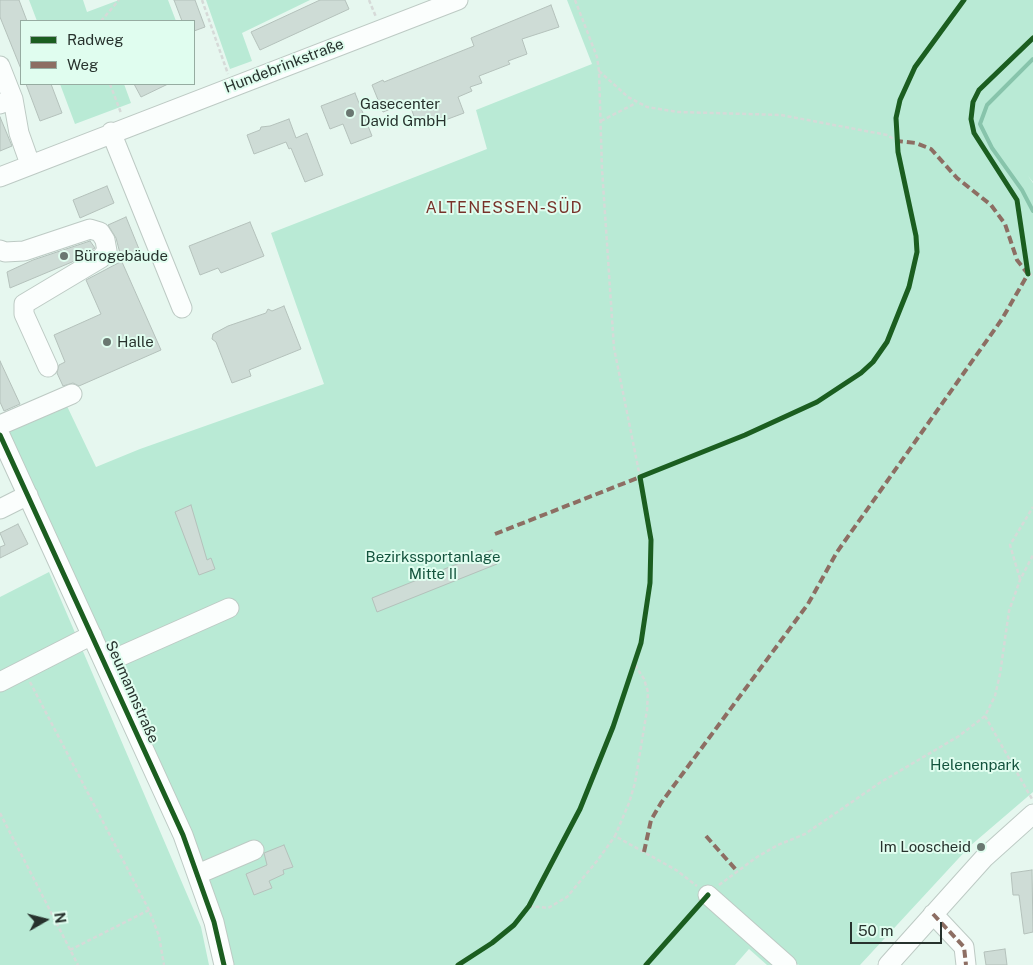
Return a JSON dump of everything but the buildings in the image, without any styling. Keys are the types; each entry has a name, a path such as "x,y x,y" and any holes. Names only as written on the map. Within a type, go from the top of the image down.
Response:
{"street":[{"name":"Hundebrinkstraße","path":"0,177 458,0"},
{"path":"0,66 6,101 30,164"},
{"path":"119,130 182,308"},
{"path":"0,250 5,252 24,251 90,229 100,232 106,240 107,251 104,255 24,304 24,314 48,367"},
{"path":"0,425 72,394"},
{"name":"Seumannstraße","path":"0,435 92,634 198,874 214,922 224,965"},
{"path":"0,509 28,495"},
{"path":"105,663 229,608"},
{"path":"0,682 92,634"},
{"path":"888,965 984,858 1030,823"},
{"path":"198,874 254,850"},
{"path":"711,892 786,965"},
{"path":"933,914 964,947 966,965"}],"path":[{"path":"102,20 119,0"},
{"path":"202,0 233,86"},
{"path":"575,0 597,57 599,71 602,170 614,348 640,477"},
{"path":"599,71 636,103 658,110 781,115 887,135 898,141"},
{"path":"110,85 119,130"},
{"path":"601,121 636,103"},
{"path":"1027,264 1030,275"},
{"path":"1020,580 1010,545 1033,507"},
{"path":"615,836 711,892 757,857 789,839 805,834 881,782 959,736 985,716 994,696 1007,621 1020,580 1033,555"},
{"path":"529,906 548,908 567,897 615,836 635,783 647,710 648,692 644,679 635,665"},
{"path":"23,670 149,910 158,936 164,965"},
{"path":"985,716 1033,801"},
{"path":"0,813 78,965"},
{"path":"70,950 149,910"}],"green space":[{"path":"29,0 83,0 87,12 119,0 168,0 176,20 37,20"},
{"path":"206,0 310,0 242,33 252,61 230,69"},
{"path":"567,0 1033,0 1033,182 1028,176 1033,183 1033,792 970,846 860,965 799,965 776,951 774,965 767,965 749,949 735,965 225,965 216,921 1,433 66,404 96,467 140,449 324,384 271,233 487,149 476,110 592,64"},
{"path":"60,85 124,85 131,103 75,124"},
{"path":"49,572 201,927 209,965 0,965 0,597"}],"waterway":[{"path":"1033,59 987,105 980,124 992,148 1022,190 1033,211"}],"marked path":[{"path":"644,852 651,820 661,803 808,604 837,552 1002,319 1028,274 1017,260 1005,224 991,205 957,178 931,149 916,143 897,141"},
{"path":"495,534 640,477"},
{"path":"706,836 737,871"},
{"path":"933,914 964,947 966,965"}],"cycle path":[{"path":"458,965 492,943 514,925 529,906 580,809 613,727 641,643 650,583 651,540 640,477 745,435 817,402 861,373 873,362 887,342 909,287 917,252 916,236 898,152 896,118 900,100 915,67 964,0"},
{"path":"1028,274 1017,200 974,133 971,119 973,102 979,90 1033,38"},
{"path":"0,435 183,835 214,922 224,965"},
{"path":"646,965 708,895"}],"place":[{"name":"Gasecenter David GmbH","path":"350,113"},
{"name":"Bürogebäude","path":"64,256"},
{"name":"Halle","path":"107,342"},
{"name":"Im Looscheid","path":"981,847"}],"district":[{"name":"ALTENESSEN-SÜD","path":"504,208"}],"park label":[{"name":"Bezirkssportanlage Mitte II","path":"433,566"},
{"name":"Helenenpark","path":"975,765"}]}
